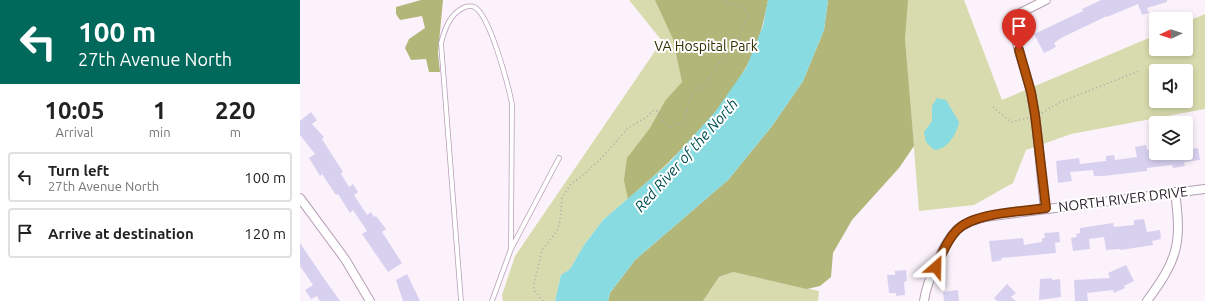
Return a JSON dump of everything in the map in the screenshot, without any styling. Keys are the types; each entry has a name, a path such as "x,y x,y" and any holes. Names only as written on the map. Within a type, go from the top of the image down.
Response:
{"street":[{"path":"1046,0 1022,12 1014,22 1014,36 1031,92 1046,208"},
{"name":"NORTH RIVER DRIVE","path":"924,301 933,274 948,241 958,229 971,221 985,217 1046,208 1205,189"},
{"path":"1147,301 1174,258 1178,240 1179,222 1175,192"},
{"path":"300,198 345,259 370,301"}],"lane":[{"path":"461,301 441,43 447,26 455,12 468,6 476,8 487,22 509,88 512,104 511,249"},
{"path":"492,301 511,249 559,158"}],"path":[{"path":"543,301 534,290 534,284 542,250 557,231 560,221 562,198 570,184 597,163 628,128 647,117 652,111 658,111 665,124 671,128 684,121 692,93 705,84 716,66 736,44 746,23 748,15 744,6 725,3 725,0"},
{"path":"994,107 1011,122 1035,116 1058,103 1139,71"}],"green space":[{"path":"421,0 443,0 438,53 440,72 429,72 426,59 411,60 405,48 409,39 425,28 422,16 400,20 396,14 396,7"},
{"name":"VA Hospital Park","path":"629,0 768,0 668,164 603,220 584,245 570,269 561,275 555,301 503,301 502,295 515,256 662,41"},
{"path":"655,0 768,0 756,44 745,69 733,88 707,123 692,139 628,199 624,180 627,158 650,128 665,101 682,82 673,39"},
{"path":"828,0 908,0 905,38 914,146 899,168 852,220 833,253 831,277 820,286 807,289 733,272 719,277 703,301 608,301 610,293 635,260 728,180 772,126 803,81 824,30"},
{"path":"894,0 964,0 1002,100 1149,38 1149,56 1193,56 1193,19 1205,14 1205,109 1167,116 1149,116 1149,119 1071,134 1026,150 1013,183 974,205 919,211 905,38"},
{"path":"733,272 819,291 818,301 703,301 719,277"}],"water":[{"name":"Red River of the North","path":"768,0 828,0 824,30 803,81 772,126 728,180 635,260 610,293 608,301 555,301 561,275 570,269 584,245 603,220 668,164 715,112 746,68 763,26"},
{"path":"937,98 946,100 959,122 951,140 943,147 934,150 926,142 924,132 932,121 932,106"}],"building":[{"path":"1101,0 1167,0 1167,2 1147,8 1149,13 1142,15 1138,4 1107,16 1063,37 1054,43 1056,47 1044,53 1034,34 1083,11 1082,9"},
{"path":"311,112 317,120 312,124 324,137 322,139 343,172 341,174 349,187 353,184 358,192 354,195 367,215 371,212 386,229 382,232 402,263 388,272 362,234 367,231 353,210 350,213 338,194 336,195 322,174 320,176 309,158 315,154 300,135 300,121"},
{"path":"1146,145 1147,150 1149,150 1149,160 1193,160 1193,149 1198,148 1200,160 1184,162 1185,166 1173,168 1172,165 1147,168 1147,171 1103,176 1094,176 1093,170 1070,172 1072,181 1058,183 1056,161 1079,158 1080,164 1106,161 1106,156 1114,155 1115,160 1137,157 1135,147"},
{"path":"1144,219 1147,232 1160,230 1161,239 1152,241 1153,245 1121,250 1106,250 1104,237 1089,239 1090,249 1073,251 1071,238 1077,237 1076,234 1080,233 1080,228 1113,223 1114,227 1134,225 1134,220"},
{"path":"1059,232 1060,242 1055,243 1056,253 1001,258 1002,260 992,262 989,241 1023,238 1024,245 1042,242 1042,238 1045,238 1044,233"},
{"path":"300,243 340,301 320,301 317,296 311,299 305,290 313,285 300,266"},
{"path":"1126,265 1134,281 1124,286 1125,288 1114,293 1113,290 1087,293 1088,301 1075,301 1074,280 1110,278 1108,273"},
{"path":"906,270 907,281 904,282 905,295 896,296 896,293 889,293 887,275 895,275 895,271"},
{"path":"407,274 420,301 403,301 396,280"},
{"path":"1052,278 1052,280 1060,279 1061,297 1039,300 1040,279"},
{"path":"1007,284 1016,293 1011,297 1016,301 997,301 994,298"},
{"path":"958,290 959,301 944,301 943,292"}],"route":[{"path":"936,267 948,241 958,229 971,221 985,217 1046,208 1039,160 1035,115 1031,92 1019,50"}]}
